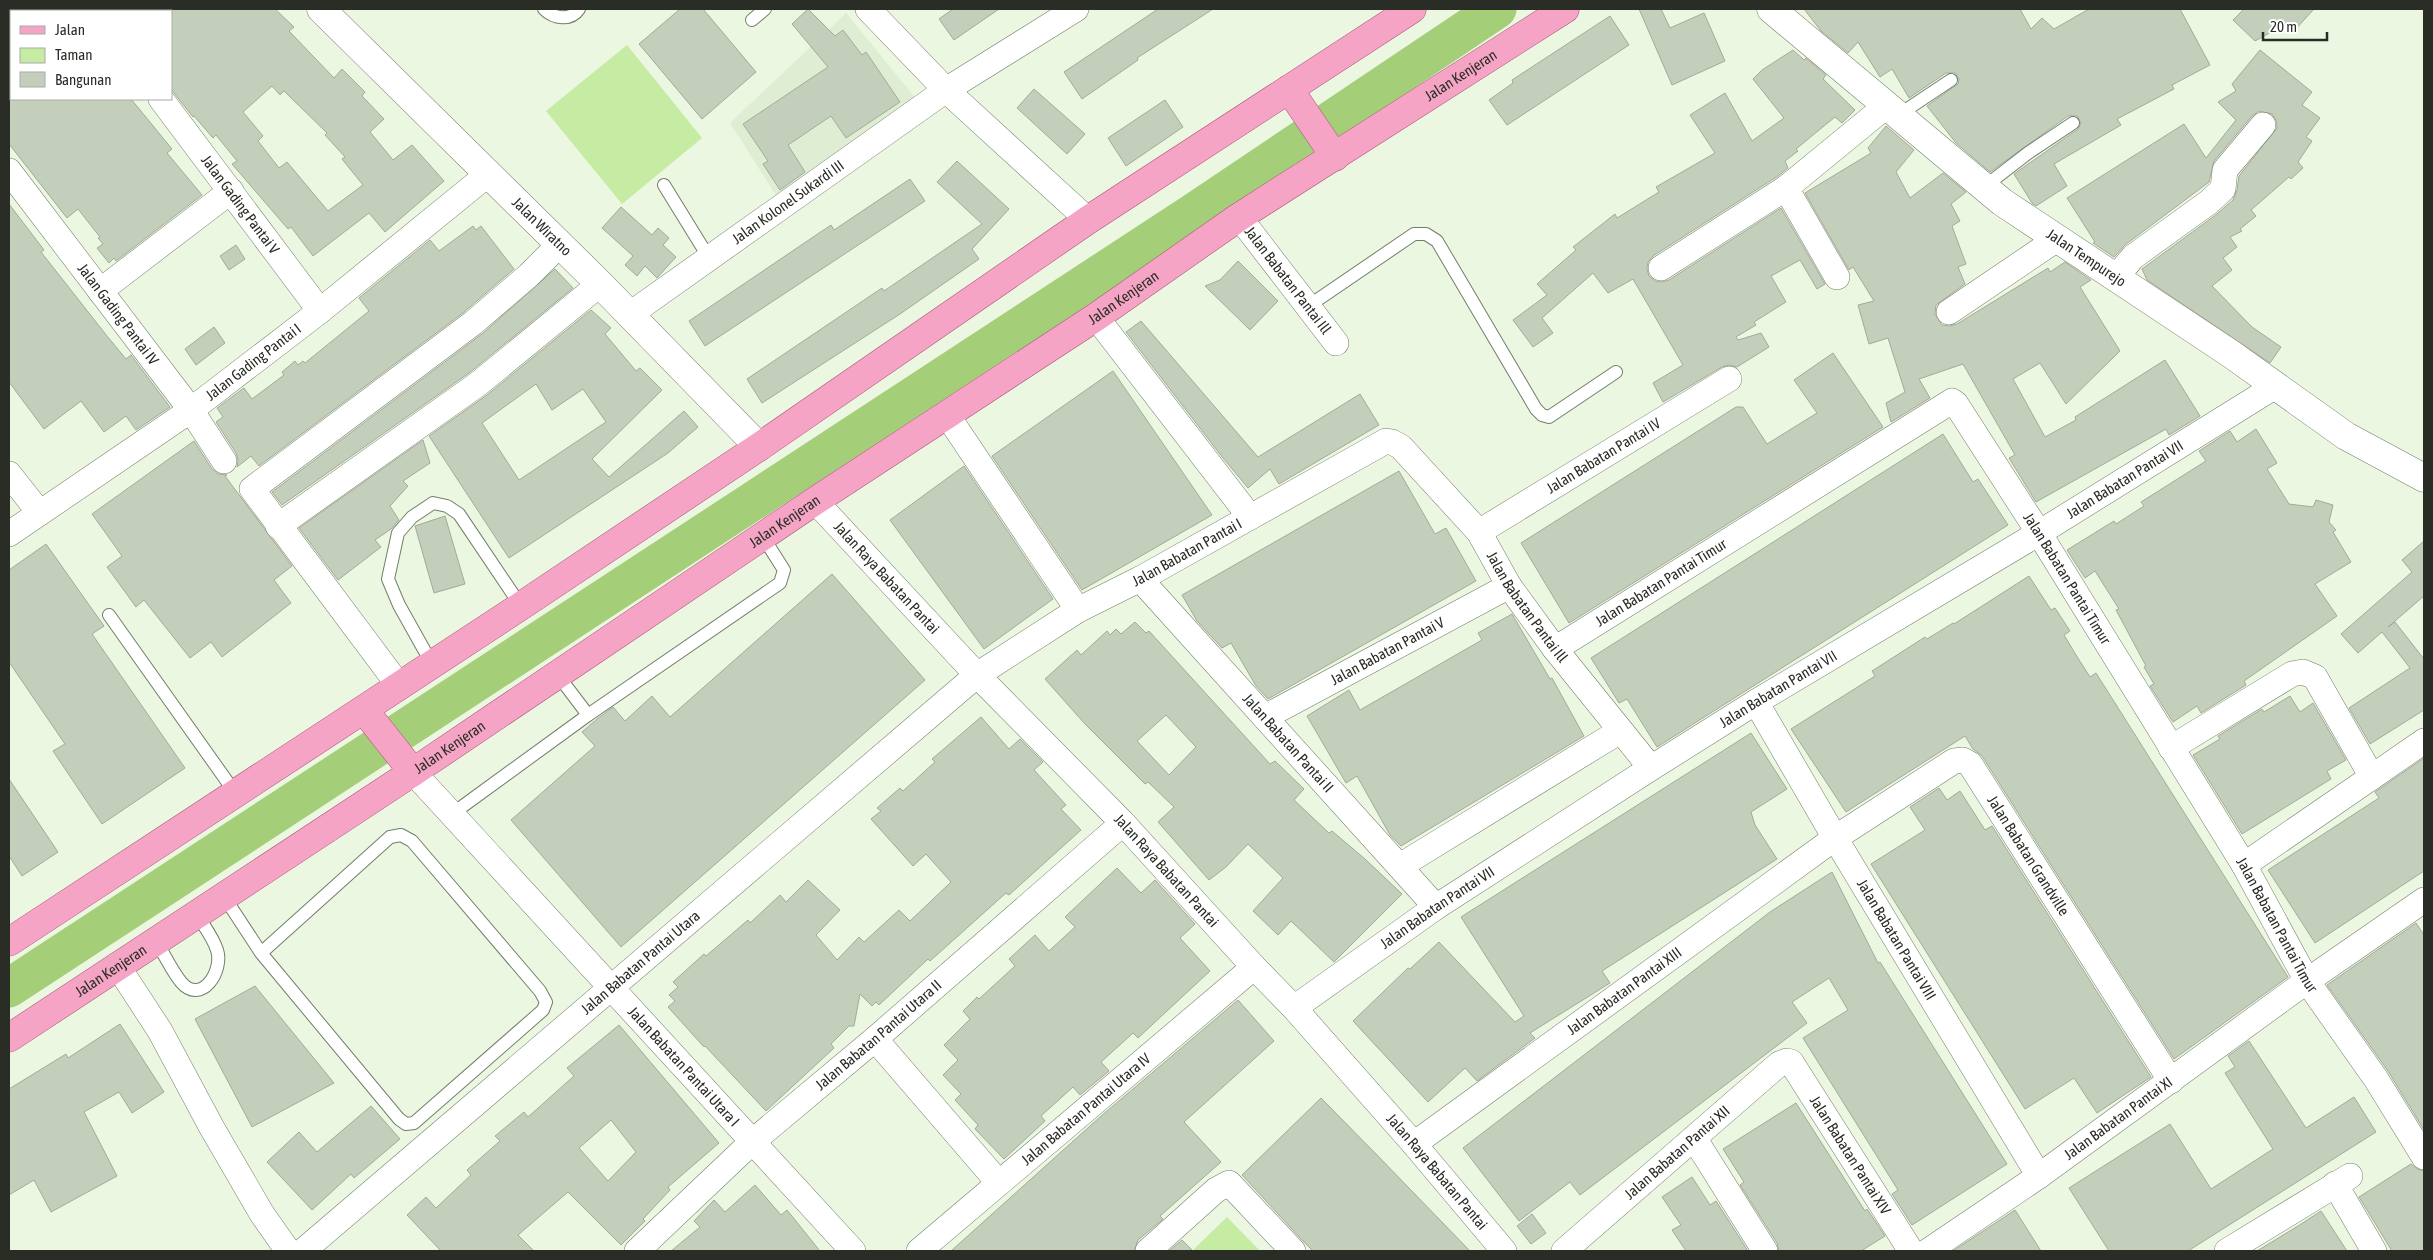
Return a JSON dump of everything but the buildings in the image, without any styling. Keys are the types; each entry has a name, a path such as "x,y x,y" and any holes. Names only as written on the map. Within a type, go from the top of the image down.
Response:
{"main road":[{"name":"Jalan Wiratno","path":"321,9 487,175 600,284 759,447"},
{"path":"9,942 366,712 432,664 759,447 1088,220 1290,91 1412,9"},
{"name":"Jalan Kenjeran","path":"9,1038 815,501 1096,317 1239,217 1334,154 1565,9"},
{"name":"Jalan Tempurejo","path":"1771,9 1984,187 2057,239 2231,354 2274,387 2346,436 2424,478"},
{"path":"1290,91 1334,154"},
{"path":"366,712 412,771"}],"street":[{"path":"868,9 946,90 1088,220"},
{"name":"Jalan Kolonel Sukardi III","path":"630,315 946,90 1076,9"},
{"name":"Jalan Gading Pantai V","path":"162,100 320,311"},
{"path":"1661,268 1786,188 1891,111"},
{"path":"2116,277 2133,257 2209,202 2223,189 2225,170 2263,125"},
{"name":"Jalan Gading Pantai IV","path":"9,171 191,410 224,461"},
{"name":"Jalan Gading Pantai I","path":"9,534 191,410 320,311 487,175"},
{"path":"1786,188 1837,277"},
{"path":"100,290 230,191"},
{"name":"Jalan Babatan Pantai Ill","path":"1239,217 1306,307 1336,343"},
{"path":"1949,312 2057,239"},
{"path":"400,687 252,489 473,323 529,275 559,245"},
{"path":"278,526 478,384 600,284"},
{"path":"1096,317 1250,517"},
{"name":"Jalan Babatan Pantai IV","path":"1478,532 1729,379"},
{"name":"Jalan Babatan Pantai VII","path":"1294,1008 1436,907 1651,768 1756,702 2039,534 2274,387"},
{"name":"Jalan Babatan Pantai Timur","path":"1555,649 1949,402 1956,404 2039,534 2244,865 2307,981 2376,1079 2424,1156"},
{"path":"947,415 1078,610"},
{"name":"Jalan Babatan Pantai I","path":"977,675 1078,610 1140,579 1386,441 1401,447"},
{"name":"Jalan Babatan Pantai Ill","path":"1401,447 1478,532 1508,586 1555,649 1651,768"},
{"path":"9,474 39,512"},
{"name":"Jalan Raya Babatan Pantai","path":"815,501 977,675 1123,823 1254,967 1294,1008 1414,1144 1504,1251"},
{"name":"Jalan Babatan Pantai II","path":"1140,579 1436,907"},
{"name":"Jalan Babatan Pantai V","path":"1265,717 1508,586"},
{"path":"2171,748 2292,674 2303,672 2315,676 2372,777"},
{"name":"Jalan Babatan Pantai Utara","path":"303,1251 977,675"},
{"name":"Jalan Babatan Pantai VIII","path":"1756,702 1835,838 2040,1176"},
{"path":"1400,866 1620,731"},
{"path":"2244,865 2424,741"},
{"name":"Jalan Babatan Grandville","path":"1835,838 1954,760 1963,760 1970,764 2171,1081"},
{"name":"Jalan Babatan Pantai Utara I","path":"412,771 853,1251"},
{"name":"Jalan Babatan Pantai Utara II","path":"637,1251 752,1142 875,1039 1123,823"},
{"name":"Jalan Babatan Pantai XIII","path":"1414,1144 1835,838"},
{"name":"Jalan Babatan Pantai XI","path":"1928,1251 2040,1176 2307,981 2422,905"},
{"path":"117,965 160,1031 212,1128 258,1207 288,1251"},
{"name":"Jalan Babatan Pantai Utara IV","path":"919,1251 1254,967"},
{"path":"875,1039 999,1183"},
{"name":"Jalan Babatan Pantai XII","path":"1566,1249 1779,1064 1787,1061"},
{"name":"Jalan Babatan Pantai XIV","path":"1787,1061 1791,1062 1911,1251"},
{"path":"1694,1138 1765,1251"},
{"path":"2228,1251 2343,1180 2374,1251"},
{"path":"1148,1251 1216,1190 1229,1183 1293,1251"}],"lane":[{"path":"544,9 548,13 566,18 575,14 579,9"},
{"path":"752,20 764,9"},
{"path":"1891,111 1951,80"},
{"path":"1984,187 2028,153 2073,123"},
{"path":"664,185 709,258"},
{"path":"1306,307 1414,234 1426,234 1437,241 1536,409 1542,415 1549,417 1616,372"},
{"path":"432,664 399,605 388,579 398,533 412,517 433,503 447,506 459,514 521,606"},
{"path":"452,814 588,715 780,583 784,570 763,537"},
{"path":"109,614 236,794"},
{"path":"557,674 588,715"},
{"path":"223,895 260,954 399,1119 406,1124 414,1123 543,1010 546,1002 540,991 412,841 401,835 390,837 260,954"},
{"path":"156,940 182,983 192,990 201,990 215,978 218,964 217,950 196,913"}],"shaded area":[{"path":"846,13 918,101 779,200 730,123"}],"green space":[{"path":"627,45 702,138 622,204 546,111"},
{"path":"1227,1217 1260,1251 1192,1251"}],"waterway":[{"path":"9,988 1193,213 1497,9"}]}
